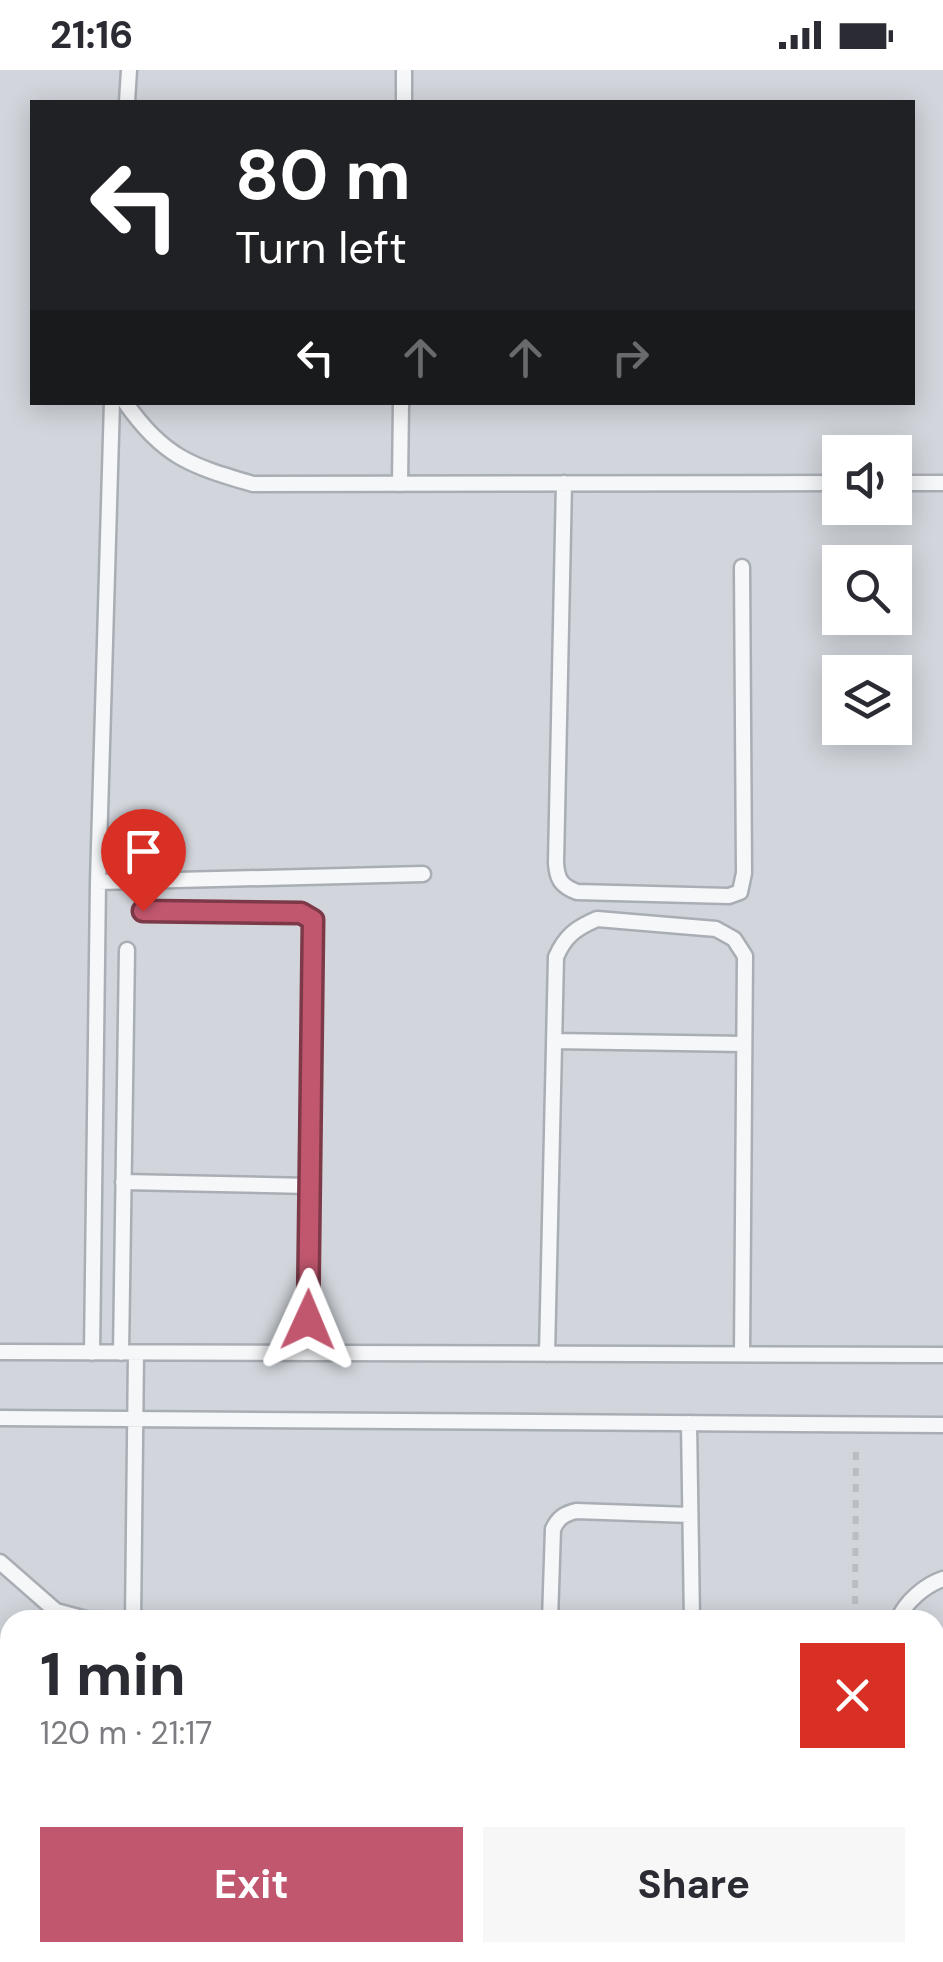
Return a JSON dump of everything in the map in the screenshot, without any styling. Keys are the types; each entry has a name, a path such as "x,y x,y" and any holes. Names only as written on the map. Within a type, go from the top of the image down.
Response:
{"lane":[{"path":"128,100 129,70"},
{"path":"404,70 404,100"},
{"path":"92,1352 98,882 112,405"},
{"path":"126,405 147,434 196,468 253,484 822,483"},
{"path":"400,484 401,405"},
{"path":"912,483 943,483"},
{"path":"564,484 556,863 556,875 564,887 576,892 729,896 740,892 744,873 742,567"},
{"path":"98,882 423,874"},
{"path":"143,911 301,913 313,920 307,1353"},
{"path":"547,1354 556,958 564,940 579,926 597,920 716,928 734,939 744,956 742,1354"},
{"path":"127,950 123,1182 128,1353 135,1419 132,1610"},
{"path":"554,1040 744,1044"},
{"path":"123,1182 310,1186"},
{"path":"0,1352 943,1355"},
{"path":"0,1418 943,1425"},
{"path":"690,1424 692,1610"},
{"path":"550,1610 553,1529 558,1520 576,1511 690,1515"},
{"path":"0,1562 50,1610"},
{"path":"903,1610 929,1584 943,1580"}],"path":[{"path":"855,1610 856,1425"}],"shaded area":[{"path":"0,70 943,70 943,1610 0,1610"}],"route":[{"path":"143,911 301,913 313,920 308,1320"}]}
